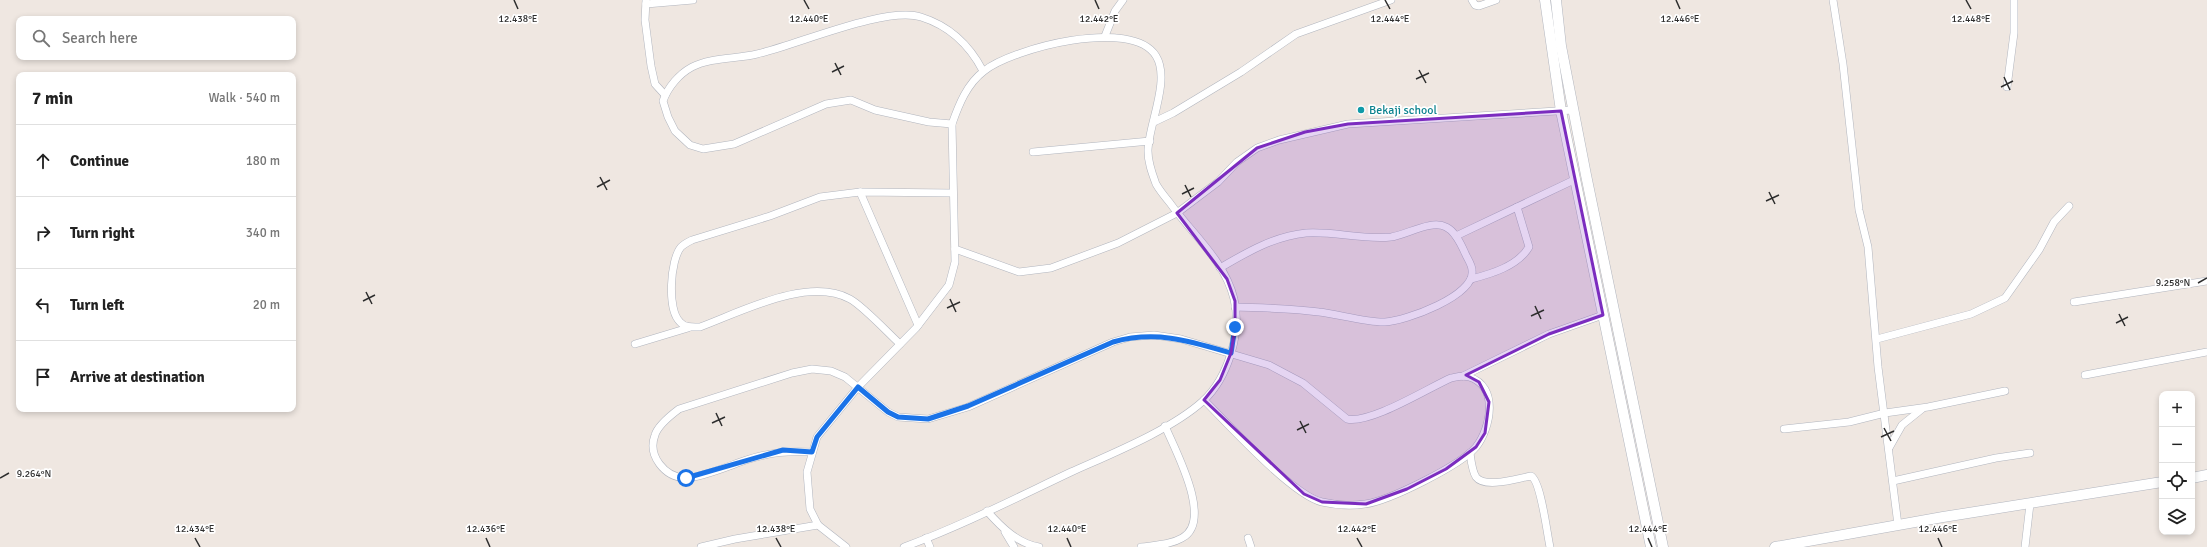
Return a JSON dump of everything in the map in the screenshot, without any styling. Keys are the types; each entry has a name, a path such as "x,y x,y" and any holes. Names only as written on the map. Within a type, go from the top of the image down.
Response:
{"main road":[{"path":"1544,0 1561,111 1603,315 1620,370 1664,546"},
{"path":"1556,0 1573,110 1651,547"},
{"path":"2195,477 2207,475"},
{"path":"1776,547 1898,525 2159,482"}],"street":[{"path":"665,95 655,84 651,66 645,20 646,2 693,0"},
{"path":"1105,36 1115,12 1123,0"},
{"path":"1154,122 1173,113 1241,72 1296,34 1391,0"},
{"path":"1472,0 1475,5 1479,6 1496,0"},
{"path":"1833,0 1843,64 1859,210 1868,247 1871,296 1898,525"},
{"path":"2007,87 2014,33 2014,0"},
{"path":"952,124 929,122 875,110 851,100 826,104 734,144 703,149 690,145 675,131 663,105 665,95 680,75 694,67 724,59 758,54 857,24 905,15 921,17 956,35 974,54 983,71"},
{"path":"846,547 818,525 810,509 807,493 807,472 812,452 817,437 858,387 918,325 949,285 955,262 952,124 970,85 983,71 1002,59 1022,51 1105,36 1141,44 1156,56 1160,71 1160,92 1150,141 1149,164 1158,186 1177,213 1228,278 1235,307 1235,327 1231,353 1220,380 1204,400 1188,413 1165,426 1094,462 904,547"},
{"path":"955,249 1019,272 1031,272 1051,268 1118,243 1177,213 1218,182 1237,162 1257,148 1305,132 1348,124 1573,110"},
{"path":"1033,152 1150,141"},
{"path":"1456,236 1576,179"},
{"path":"688,328 679,322 673,309 671,291 674,266 681,248 692,240 770,216 820,197 860,192 953,193"},
{"path":"860,192 918,325"},
{"path":"1877,339 1971,314 2005,298 2039,250 2054,222 2069,206"},
{"path":"1471,279 1498,271 1519,259 1529,247 1517,207"},
{"path":"1220,268 1247,252 1278,239 1307,233 1374,238 1392,237 1430,225 1446,226 1456,236 1473,270 1471,279 1463,291 1410,318 1384,323 1318,312 1235,307"},
{"path":"2074,302 2207,281"},
{"path":"635,344 688,328 700,327 777,297 812,291 832,293 850,299 900,344"},
{"path":"812,452 783,450 686,478 669,474 659,464 653,448 655,435 669,417 679,409 792,373 812,370 830,371 845,377 888,412 898,417 928,419 968,406 1113,342 1130,337 1154,335 1181,339 1269,365 1303,382 1340,415 1353,420 1378,414 1451,378 1464,376 1549,334 1603,315"},
{"path":"2085,375 2207,352"},
{"path":"1204,400 1285,478 1304,494 1322,502 1366,504 1407,489 1446,470 1470,453 1485,433 1489,417 1489,402 1486,392 1479,382 1464,376"},
{"path":"1784,429 1849,422 1885,413 1923,408 2005,391"},
{"path":"1889,448 1902,425 1923,408"},
{"path":"1141,547 1169,544 1184,537 1192,528 1196,517 1194,502 1165,426"},
{"path":"1470,453 1474,472 1480,481 1489,484 1531,476 1534,477 1538,487 1550,547"},
{"path":"1893,481 1996,458 2030,453"},
{"path":"2025,547 2030,504"},
{"path":"987,511 1004,530 1014,547"},
{"path":"701,547 735,538 818,525"},
{"path":"1004,530 1030,546 1039,547"},
{"path":"926,538 930,547"},
{"path":"1248,538 1251,547"}],"highlighted area":[{"path":"1561,111 1603,315 1549,334 1466,375 1479,382 1489,402 1485,433 1476,447 1446,469 1407,489 1366,504 1347,505 1322,502 1304,494 1204,400 1220,380 1231,353 1235,327 1235,301 1227,279 1177,213 1257,148 1305,132 1348,124"}],"place":[{"name":"Bekaji school","path":"1361,110"}],"route":[{"path":"686,478 719,470 748,459 783,450 812,452 817,437 858,387 888,412 898,417 908,419 928,419 946,415 1113,342 1130,337 1154,335 1181,339 1231,353 1235,327"}]}
